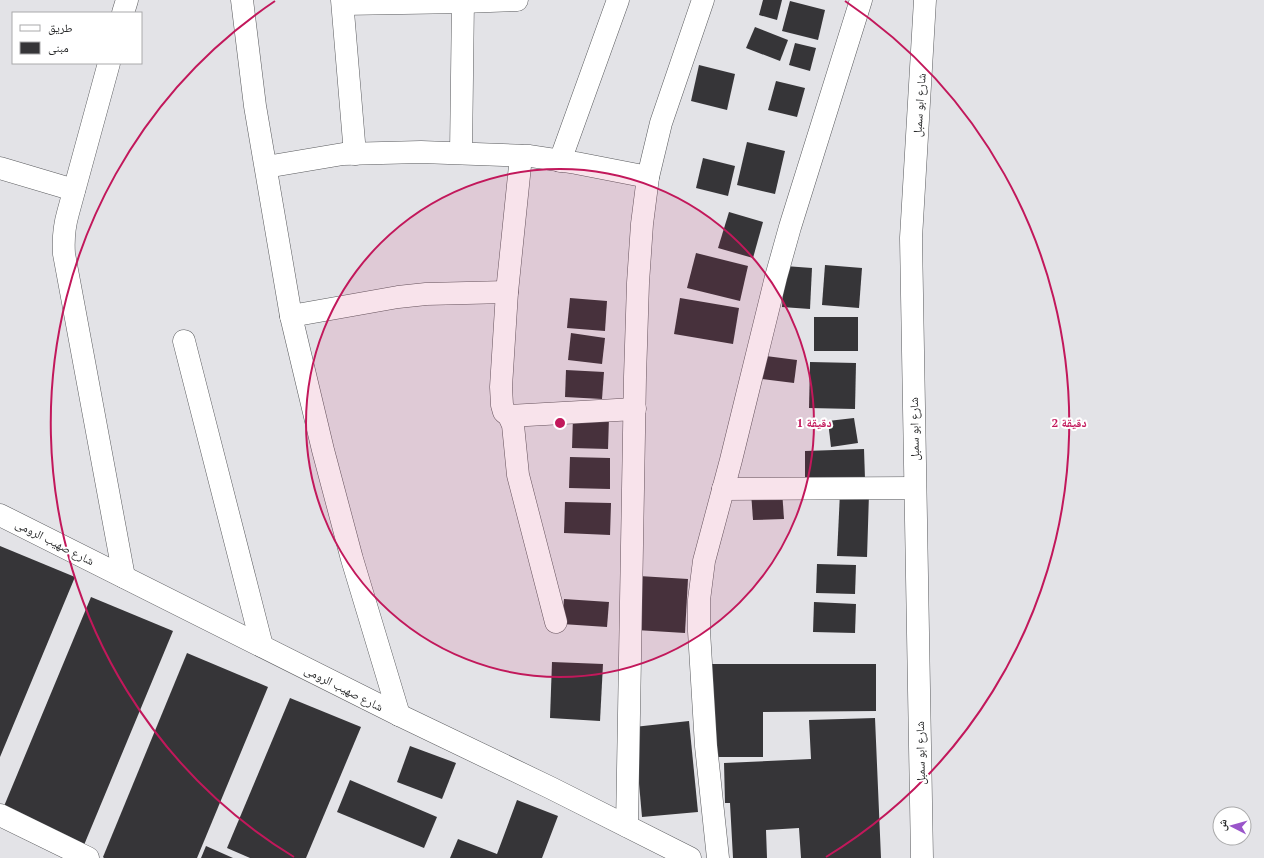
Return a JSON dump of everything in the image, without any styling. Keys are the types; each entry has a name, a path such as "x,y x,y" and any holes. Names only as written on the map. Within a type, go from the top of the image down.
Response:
{"street":[{"path":"123,12 127,0"},
{"path":"242,0 255,106 291,316 323,450 352,559 399,715"},
{"path":"355,154 343,2 517,0"},
{"path":"560,161 618,0"},
{"path":"627,826 635,409 640,256 648,177 661,123 703,0"},
{"path":"718,858 706,746 698,616 704,561 776,277 861,0"},
{"name":"شارع ابو سمبل","path":"922,858 911,238 925,0"},
{"path":"461,153 463,1"},
{"path":"109,64 64,227 64,254 124,577"},
{"path":"266,168 343,154 421,152 521,156 560,161 648,177"},
{"path":"521,156 507,292 501,387 503,409 509,416 513,425 518,475 523,497 556,622"},
{"path":"0,168 74,190"},
{"path":"291,316 398,297 426,294 507,292"},
{"path":"184,342 262,646"},
{"path":"509,416 635,409"},
{"path":"723,489 915,488"},
{"name":"شارع صهيب الرومى","path":"0,514 399,715 690,858"},
{"path":"0,815 88,858"}],"building":[{"path":"763,0 782,0 777,20 759,15"},
{"path":"790,1 825,10 818,40 782,31"},
{"path":"755,27 788,40 780,61 746,48"},
{"path":"795,43 816,48 810,71 789,65"},
{"path":"699,65 735,74 727,110 691,101"},
{"path":"776,81 805,88 797,117 768,110"},
{"path":"747,142 785,151 775,194 737,185"},
{"path":"703,158 735,166 728,196 696,188"},
{"path":"729,212 763,222 753,258 718,248"},
{"path":"696,253 748,266 740,301 687,288"},
{"path":"825,265 862,268 859,308 822,305"},
{"path":"785,266 812,268 810,309 782,307"},
{"path":"570,298 607,301 605,331 567,328"},
{"path":"680,298 739,308 733,344 674,334"},
{"path":"814,317 858,317 858,351 814,351"},
{"path":"571,333 605,338 602,364 568,360"},
{"path":"758,355 797,360 794,383 755,378"},
{"path":"810,362 856,363 855,409 809,408"},
{"path":"566,370 604,372 602,399 565,397"},
{"path":"573,416 609,417 608,449 572,448"},
{"path":"854,418 858,443 831,447 828,421"},
{"path":"864,449 865,479 805,480 805,451"},
{"path":"570,457 610,458 610,489 569,488"},
{"path":"782,490 784,519 753,520 751,492"},
{"path":"840,492 869,493 867,557 837,556"},
{"path":"565,502 611,503 610,535 564,533"},
{"path":"0,546 75,577 0,757"},
{"path":"817,564 856,565 855,594 816,593"},
{"path":"639,576 688,579 685,633 636,630"},
{"path":"91,597 173,631 84,845 2,811"},
{"path":"564,599 609,602 607,627 562,624"},
{"path":"814,602 856,604 855,633 813,632"},
{"path":"187,653 268,687 197,858 104,858 103,857"},
{"path":"552,662 603,664 600,721 550,718"},
{"path":"712,664 876,664 876,711 763,712 763,757 712,757"},
{"path":"290,698 361,727 306,858 250,858 227,848"},
{"path":"875,718 881,858 801,858 799,828 766,830 767,858 733,858 730,803 725,803 724,763 811,759 809,720"},
{"path":"689,721 698,812 642,817 634,727"},
{"path":"410,746 456,763 442,799 397,782"},
{"path":"350,780 437,817 424,848 337,812"},
{"path":"517,800 558,816 542,858 450,858 458,839 497,854"},
{"path":"206,846 233,858 201,858"}]}
